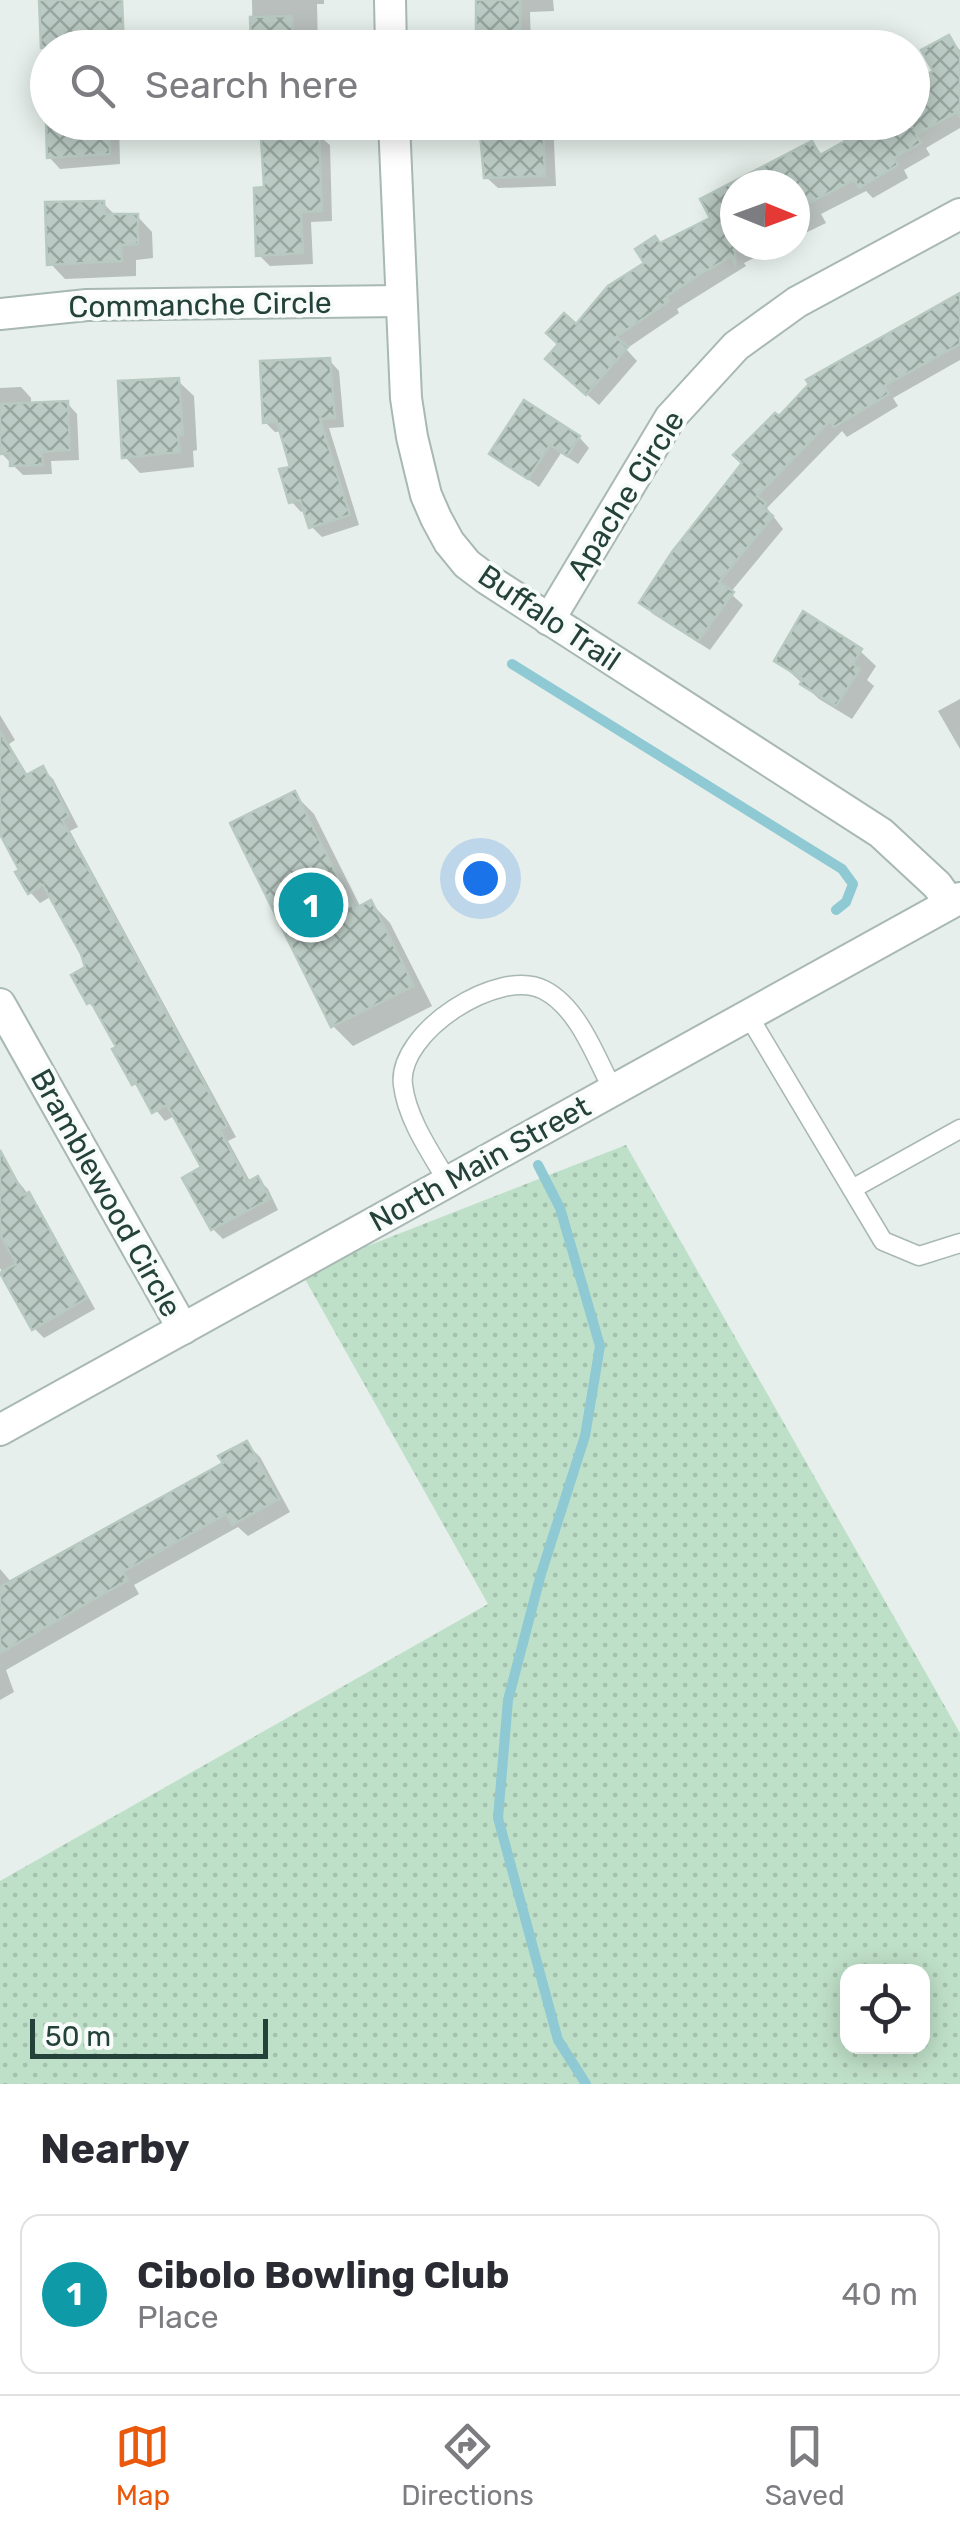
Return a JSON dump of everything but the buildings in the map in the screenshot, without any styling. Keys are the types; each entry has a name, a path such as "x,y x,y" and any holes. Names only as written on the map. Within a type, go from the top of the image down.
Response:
{"street":[{"path":"390,0 391,30"},
{"name":"Buffalo Trail","path":"395,140 408,418 426,495 449,542 467,564 549,620 881,834 955,900"},
{"name":"Apache Circle","path":"549,620 670,418 723,359 796,302 960,214"},
{"name":"Commanche Circle","path":"0,314 87,305 401,301"},
{"name":"North Main Street","path":"0,1430 955,900"},
{"name":"Bramblewood Circle","path":"0,1004 183,1329"}],"lane":[{"path":"448,1182 419,1132 402,1082 412,1049 442,1017 479,996 512,983 544,989 567,1008 613,1090"},
{"path":"748,1015 883,1241 918,1256 960,1243"},
{"path":"852,1189 960,1129"}],"green space":[{"path":"626,1145 960,1733 960,2084 0,2084 0,1881 488,1604 301,1272"}],"waterway":[{"path":"512,664 842,869 853,884 846,902 836,910"},
{"path":"538,1165 560,1208 600,1346 585,1436 541,1574 508,1700 498,1818 558,2040 586,2084"}],"place":[{"name":"Cibolo Bowling Club","path":"311,905"}]}
